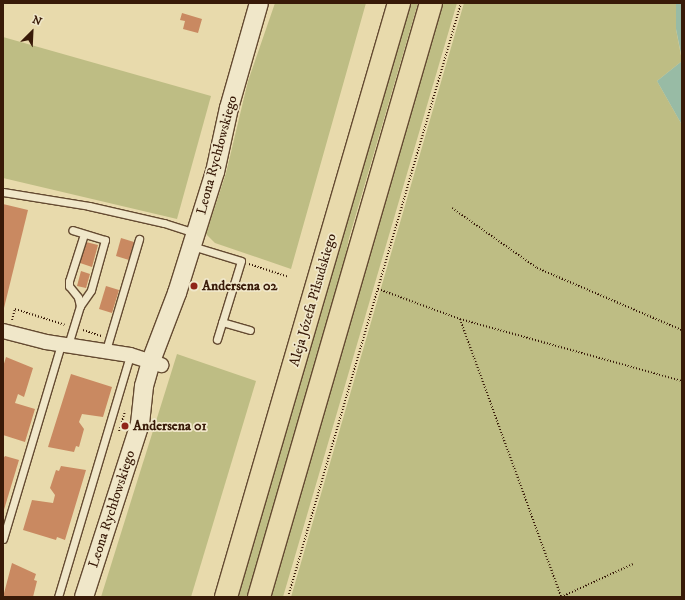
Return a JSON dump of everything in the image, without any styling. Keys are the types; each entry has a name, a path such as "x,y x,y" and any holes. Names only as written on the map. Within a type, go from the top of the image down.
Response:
{"main road":[{"name":"Aleja Józefa Piłsudskiego","path":"226,597 399,3"},
{"path":"259,597 431,3"}],"street":[{"name":"Leona Rychłowskiego","path":"84,597 141,420 144,386 156,363 260,8"},
{"path":"6,328 64,345 107,344 130,355 156,363"}],"lane":[{"path":"3,192 89,206 164,223 193,239 240,261 217,339"},
{"path":"3,539 64,345 74,327 80,306 91,290 105,240 72,230"},
{"path":"80,306 78,297 69,286 69,281 84,234"},
{"path":"107,344 139,239"},
{"path":"222,322 250,330"},
{"path":"58,597 130,355"}],"path":[{"path":"288,597 461,3"},
{"path":"452,208 537,268 682,330"},
{"path":"240,261 287,276"},
{"path":"378,289 413,300 460,319 682,381"},
{"path":"6,328 15,309 74,327 107,344"},
{"path":"460,319 561,597 633,564"}],"shaded area":[{"path":"275,3 366,3 291,269 215,243 206,234 226,173 248,81"},
{"path":"408,3 418,3 349,238 338,294 251,597 234,597"},
{"path":"441,3 457,3 283,597 267,597"},
{"path":"464,3 676,3 676,29 682,61 657,81 682,125 682,597 291,597"},
{"path":"676,3 682,3 682,59 676,29"},
{"path":"3,37 211,96 177,219 3,178"},
{"path":"682,61 682,125 657,81"},
{"path":"177,354 256,381 191,597 101,597"}],"building":[{"path":"182,13 202,19 198,33 183,29 185,21 180,20"},
{"path":"3,204 28,210 4,308 3,308"},
{"path":"121,238 134,242 129,260 116,256"},
{"path":"86,242 98,245 92,267 80,263"},
{"path":"81,271 90,274 86,288 77,286"},
{"path":"106,286 119,290 112,313 99,309"},
{"path":"6,357 33,368 24,397 18,394 15,403 35,409 25,442 3,435 3,367"},
{"path":"71,374 112,387 103,417 82,414 79,422 84,429 79,447 76,446 74,452 48,447"},
{"path":"5,456 19,460 3,513 3,459"},
{"path":"61,466 86,470 65,540 57,537 56,540 23,530 32,500 53,503 55,495 50,488 56,470 59,471"},
{"path":"12,563 36,574 34,580 37,581 33,597 3,597"}],"place":[{"name":"Andersena 02","path":"194,286"},
{"name":"Andersena 01","path":"125,426"}]}
